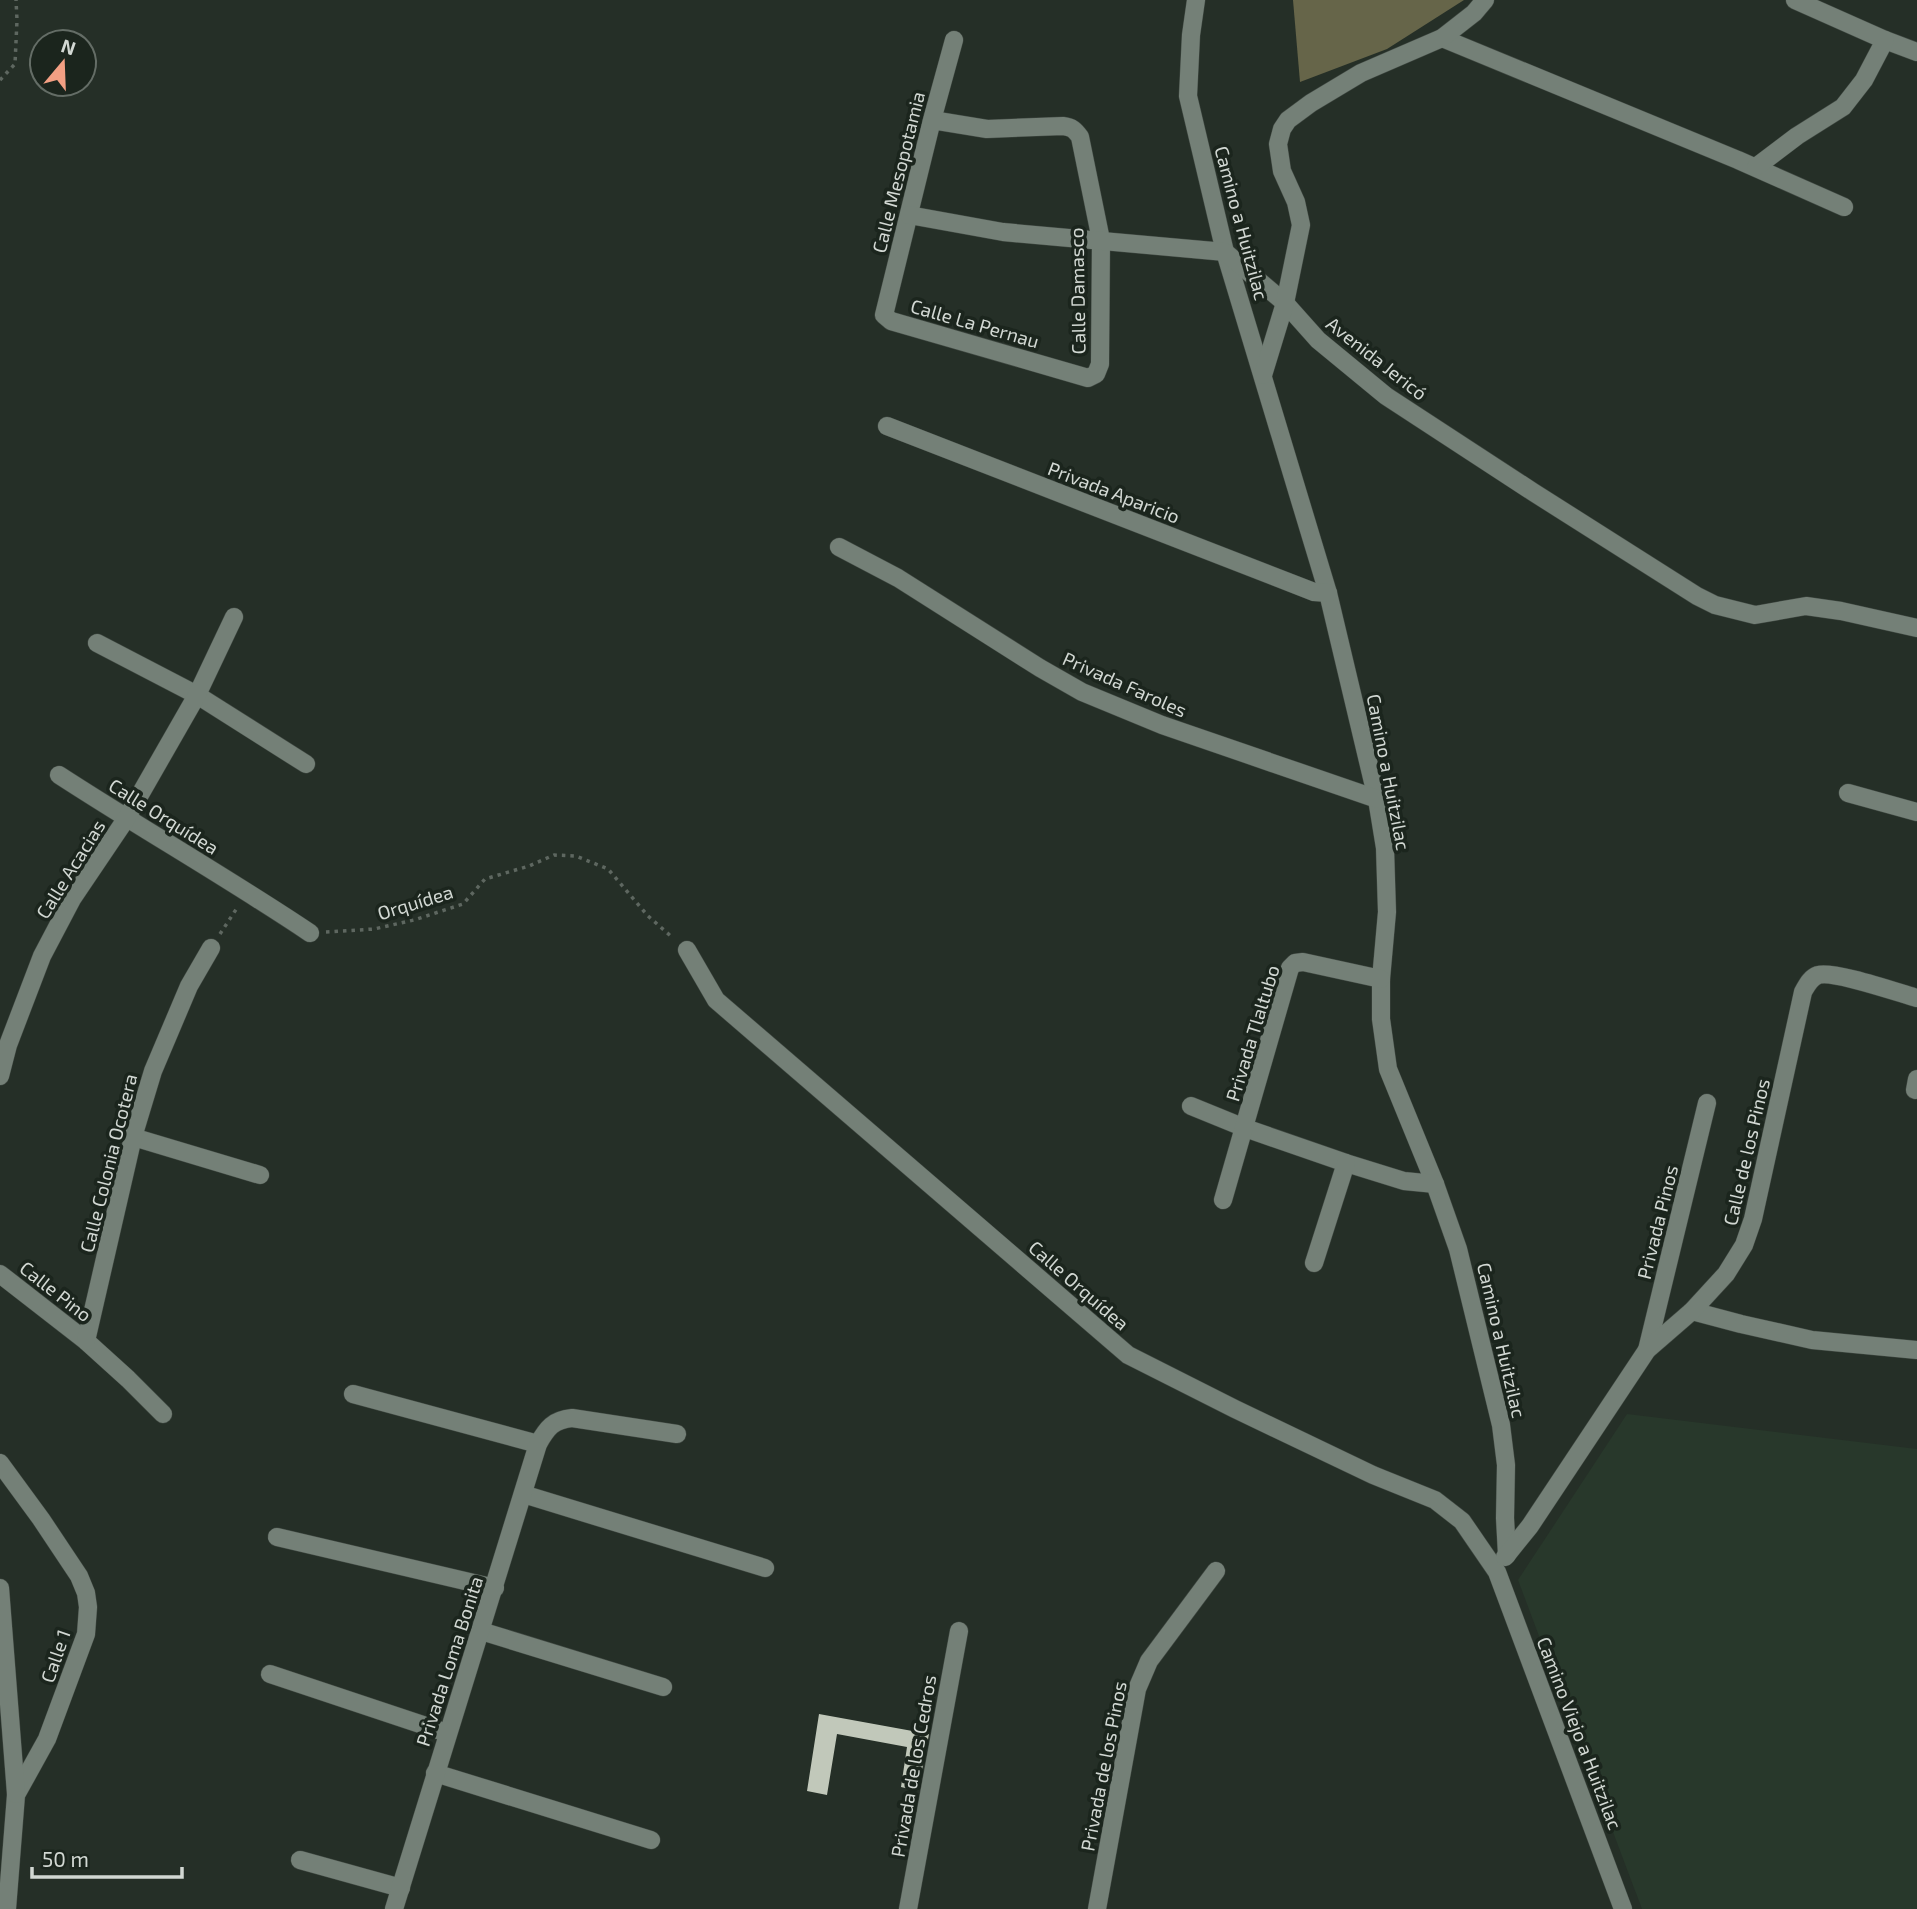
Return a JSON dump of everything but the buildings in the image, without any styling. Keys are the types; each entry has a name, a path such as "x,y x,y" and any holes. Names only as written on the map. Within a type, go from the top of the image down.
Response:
{"street":[{"name":"Camino a Huitzilac","path":"1196,0 1188,96 1225,252 1328,593 1377,799 1385,848 1387,912 1381,979 1381,1019 1388,1069 1436,1184 1458,1249 1501,1425 1506,1465 1507,1555"},
{"path":"1262,374 1285,303 1301,225 1296,202 1282,171 1278,144 1282,129 1288,120 1311,103 1361,73 1442,38 1474,13 1485,0"},
{"path":"1794,0 1917,52"},
{"path":"1442,38 1844,206"},
{"name":"Calle Mesopotamia","path":"884,315 954,40"},
{"path":"1756,167 1797,136 1843,107 1864,80 1885,40"},
{"name":"Calle Damasco","path":"932,120 987,129 1063,126 1071,127 1080,137 1101,240 1100,364 1096,374"},
{"path":"909,215 1003,232 1225,252"},
{"name":"Avenida Jericó","path":"1225,252 1285,303 1318,340 1386,396 1697,596 1723,608 1755,615 1806,606 1917,628"},
{"name":"Calle La Pernau","path":"884,315 891,321 1088,378 1096,374"},
{"name":"Privada Aparicio","path":"887,426 1314,592 1328,593"},
{"name":"Privada Faroles","path":"839,547 898,578 1082,692 1162,725 1377,799"},
{"name":"Calle Acacias","path":"0,1076 8,1045 42,956 72,899 126,818 197,695 234,617"},
{"path":"97,643 197,695 306,764"},
{"name":"Calle Orquídea","path":"59,775 310,933"},
{"path":"1848,793 1917,812"},
{"name":"Calle Colonia Ocotera","path":"86,1341 133,1137 153,1071 189,986 211,948"},
{"name":"Calle Orquídea","path":"687,950 716,999 1128,1355 1360,1469 1435,1500 1462,1521 1497,1572"},
{"name":"Privada Tlaltubo","path":"1381,979 1303,962 1294,963 1290,968 1245,1128 1404,1181 1436,1184"},
{"name":"Calle de los Pinos","path":"1497,1572 1647,1350 1692,1311 1727,1273 1750,1234 1803,992 1810,980 1820,975 1836,976 1917,999"},
{"name":"Privada Pinos","path":"1647,1350 1707,1103"},
{"path":"1191,1106 1245,1128 1223,1200"},
{"path":"133,1137 260,1175"},
{"path":"1314,1263 1346,1163"},
{"name":"Calle Pino","path":"0,1274 86,1341 163,1414"},
{"path":"1692,1311 1812,1340 1917,1350"},
{"path":"352,1394 538,1444"},
{"name":"Privada Loma Bonita","path":"394,1909 538,1444 548,1427 562,1419 572,1418 677,1434"},
{"name":"Calle 1","path":"0,1463 79,1576 88,1607 86,1634 47,1739 16,1795"},
{"path":"523,1493 765,1568"},
{"path":"277,1537 495,1588"},
{"name":"Privada de los Pinos","path":"1097,1909 1137,1689 1149,1661 1216,1571"},
{"name":"Camino Viejo a Huitzilac","path":"1497,1572 1623,1909"},
{"name":"Calle 1","path":"0,1588 16,1795 7,1909"},
{"path":"481,1631 663,1687"},
{"name":"Privada de los Cedros","path":"908,1909 959,1631"},
{"path":"270,1674 447,1734"},
{"path":"435,1773 651,1840"},
{"path":"300,1860 401,1888"}],"path":[{"path":"0,80 15,64 16,0"},
{"name":"Orquídea","path":"310,933 374,929 414,920 463,904 485,879 529,866 554,855 576,856 608,869 648,916 687,950"},
{"path":"211,948 248,892"}],"shaded area":[{"path":"1293,0 1464,0 1387,49 1300,82"},
{"path":"1627,1414 1917,1449 1917,1909 1642,1909 1518,1580"}]}
